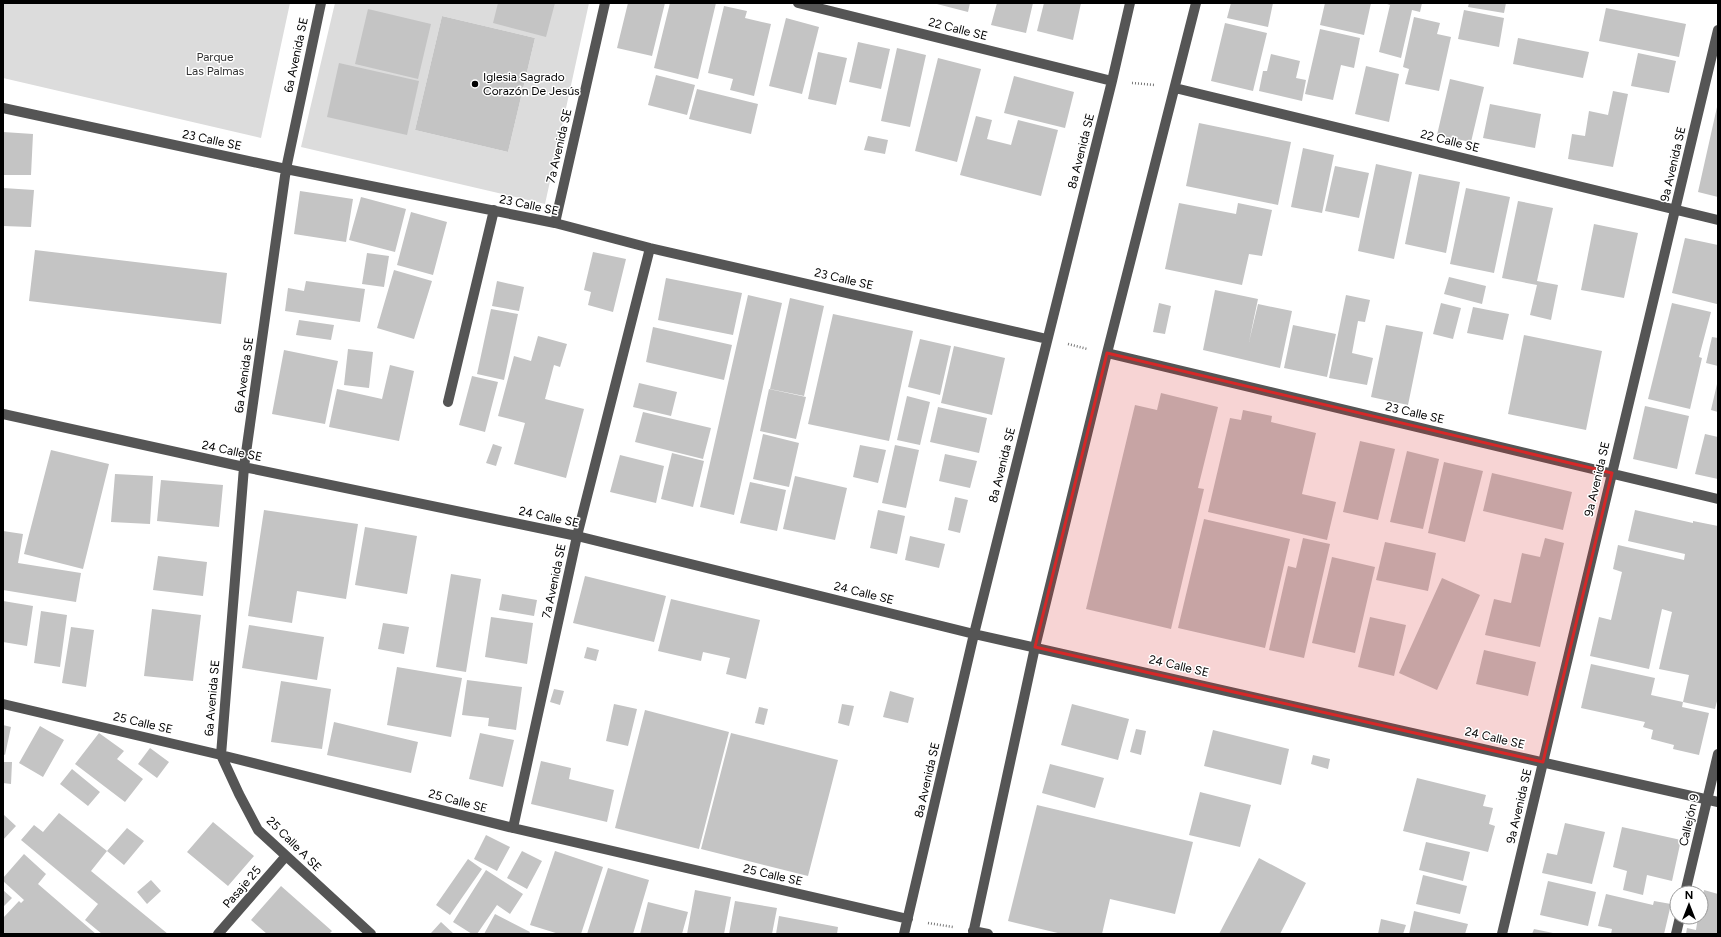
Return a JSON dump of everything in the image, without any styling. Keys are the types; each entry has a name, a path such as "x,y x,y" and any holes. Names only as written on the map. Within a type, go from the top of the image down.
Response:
{"street":[{"name":"6a Avenida SE","path":"221,755 244,467 286,169 321,3"},
{"name":"7a Avenida SE","path":"555,224 605,3"},
{"name":"22 Calle SE","path":"798,3 1112,81"},
{"name":"8a Avenida SE","path":"904,934 974,634 1112,81 1130,3"},
{"path":"988,934 973,932 1035,647 1107,353 1196,3"},
{"name":"9a Avenida SE","path":"1502,934 1718,30"},
{"name":"22 Calle SE","path":"1175,88 1718,220"},
{"name":"23 Calle SE","path":"3,108 286,169 494,210 650,248 1047,339"},
{"path":"448,402 494,210"},
{"name":"7a Avenida SE","path":"513,828 577,536 650,248"},
{"name":"23 Calle SE","path":"1107,353 1718,499"},
{"name":"24 Calle SE","path":"3,414 244,467 577,536 974,634 1718,802"},
{"name":"25 Calle SE","path":"3,704 221,755 513,828 908,919"},
{"name":"Callejón 9","path":"1688,885 1718,754"},
{"name":"25 Calle A SE","path":"221,755 258,830 371,934"},
{"name":"Pasaje 25","path":"218,934 286,856"}],"path":[{"path":"1112,81 1175,88"},
{"path":"1047,339 1107,353"},
{"path":"908,919 973,932"}],"highlighted area":[{"path":"1107,353 1612,473 1543,762 1035,647"}],"green space":[{"name":"Parque Las Palmas","path":"3,3 290,3 261,138 3,78"},
{"path":"335,3 589,3 545,204 301,147","holes":["442,16 535,38 508,152 415,130"]}],"building":[{"path":"498,3 555,3 546,37 493,23"},
{"path":"628,3 665,3 652,56 617,48"},
{"path":"670,3 716,3 698,79 654,68"},
{"path":"933,3 970,3 968,12"},
{"path":"997,3 1033,3 1026,33 991,25"},
{"path":"1044,3 1081,3 1073,40 1037,31"},
{"path":"1231,3 1273,3 1268,27 1227,18"},
{"path":"1325,3 1371,3 1364,35 1320,25"},
{"path":"1384,3 1422,3 1420,12 1412,10 1401,58 1379,52 1390,5"},
{"path":"1469,3 1506,3 1504,13 1468,7"},
{"path":"724,6 747,11 745,18 771,24 754,96 730,90 733,79 708,73"},
{"path":"1606,8 1686,24 1679,57 1599,41"},
{"path":"368,9 431,24 418,79 355,64"},
{"path":"1464,10 1504,18 1499,47 1458,39"},
{"name":"Iglesia Sagrado Corazón De Jesús","path":"442,16 535,38 508,152 415,130"},
{"path":"1414,17 1440,23 1437,34 1451,37 1439,91 1405,84 1409,69 1403,67"},
{"path":"786,18 819,27 802,94 769,86"},
{"path":"1225,23 1267,33 1253,91 1211,81"},
{"path":"1320,29 1360,38 1354,68 1341,65 1333,100 1305,94"},
{"path":"1518,38 1589,52 1583,78 1513,64"},
{"path":"858,42 890,49 881,89 849,82"},
{"path":"897,48 926,55 910,127 881,121"},
{"path":"818,52 847,58 836,105 808,99"},
{"path":"1638,53 1676,61 1669,93 1631,86"},
{"path":"1271,54 1300,61 1296,78 1306,80 1302,101 1259,91 1263,71 1267,71"},
{"path":"938,58 981,69 957,162 915,151"},
{"path":"339,63 419,81 407,135 327,117"},
{"path":"1366,66 1399,74 1389,122 1355,114"},
{"path":"656,75 695,85 687,115 648,105"},
{"path":"1014,76 1074,92 1065,128 1004,113"},
{"path":"1450,79 1484,87 1471,142 1437,135"},
{"path":"697,89 758,104 751,134 689,119"},
{"path":"1613,91 1628,94 1613,167 1568,159 1572,134 1585,136 1589,111 1608,115"},
{"path":"1490,104 1541,114 1535,148 1483,138"},
{"path":"1718,107 1718,197 1698,192"},
{"path":"976,116 992,120 987,139 1011,145 1018,120 1058,130 1041,196 960,175"},
{"path":"1199,123 1291,142 1278,205 1186,186"},
{"path":"3,132 33,134 31,175 3,175"},
{"path":"868,136 888,140 885,154 864,150"},
{"path":"1303,148 1334,155 1322,213 1291,207"},
{"path":"1376,164 1412,172 1394,259 1358,251"},
{"path":"1335,166 1369,173 1359,218 1325,211"},
{"path":"1419,174 1460,182 1446,253 1405,244"},
{"path":"3,188 34,190 31,227 3,226"},
{"path":"1466,188 1510,197 1494,273 1450,264"},
{"path":"300,191 353,199 346,242 294,234"},
{"path":"361,197 406,209 395,252 349,240"},
{"path":"1518,201 1553,208 1537,281 1558,285 1551,320 1530,315 1537,285 1502,278"},
{"path":"1179,203 1236,214 1238,203 1272,210 1262,256 1249,254 1242,285 1165,269"},
{"path":"411,212 447,222 433,275 397,265"},
{"path":"1594,224 1638,233 1624,298 1581,290"},
{"path":"1685,238 1718,245 1717,304 1672,293"},
{"path":"35,250 227,273 221,324 29,301"},
{"path":"593,252 626,259 613,312 588,305 591,292 584,290"},
{"path":"367,253 389,256 384,287 362,284"},
{"path":"394,270 432,281 414,339 377,328"},
{"path":"1449,277 1486,286 1482,304 1444,294"},
{"path":"666,278 742,293 733,335 658,320"},
{"path":"306,281 365,289 360,322 285,311 288,288 304,291"},
{"path":"497,281 524,287 519,311 492,306"},
{"path":"1215,290 1258,299 1249,342 1258,304 1292,311 1280,368 1203,350"},
{"path":"748,295 782,303 734,515 700,507"},
{"path":"1346,295 1370,300 1365,322 1358,321 1352,353 1373,358 1367,385 1329,378"},
{"path":"790,298 824,306 804,396 770,389"},
{"path":"1159,303 1171,306 1165,334 1153,332"},
{"path":"1441,303 1461,308 1453,339 1433,334"},
{"path":"1672,303 1711,312 1699,357 1702,358 1690,409 1648,399"},
{"path":"1473,307 1509,314 1503,340 1467,333"},
{"path":"491,309 518,314 504,380 477,374"},
{"path":"833,314 913,331 889,441 808,424"},
{"path":"299,320 334,325 331,340 296,335"},
{"path":"1293,325 1336,334 1327,377 1284,368"},
{"path":"1386,325 1423,332 1408,405 1371,397"},
{"path":"653,327 732,345 724,380 646,362"},
{"path":"1524,335 1602,351 1586,430 1508,414"},
{"path":"538,336 567,344 560,367 554,365 545,399 584,409 566,478 514,464 525,423 498,416 514,356 531,361"},
{"path":"1712,337 1718,338 1718,366 1706,363"},
{"path":"920,339 951,346 940,395 908,387"},
{"path":"954,346 1005,358 992,415 941,403"},
{"path":"348,349 373,352 369,388 344,385"},
{"path":"284,350 338,361 325,424 272,414"},
{"path":"390,365 414,371 399,441 329,427 337,389 382,399"},
{"path":"472,376 498,382 485,432 459,425"},
{"path":"639,383 677,392 671,416 633,407"},
{"path":"1718,384 1718,412 1711,410"},
{"path":"769,389 806,397 796,439 760,431"},
{"path":"1161,393 1218,407 1198,488 1204,489 1171,629 1086,609 1135,405 1157,410"},
{"path":"907,396 930,402 920,445 897,440"},
{"path":"1645,406 1689,416 1677,469 1633,459"},
{"path":"938,407 987,418 979,453 930,442"},
{"path":"1243,410 1272,416 1271,422 1316,433 1302,494 1336,502 1327,540 1208,512 1230,418 1241,420"},
{"path":"643,412 711,428 703,459 635,442"},
{"path":"763,434 799,443 789,487 753,479"},
{"path":"1705,434 1718,437 1718,479 1695,474"},
{"path":"1360,441 1395,449 1378,520 1343,512"},
{"path":"493,444 502,447 496,466 486,463"},
{"path":"860,445 886,450 878,483 853,477"},
{"path":"895,445 919,450 906,508 882,503"},
{"path":"51,450 109,464 83,569 24,554"},
{"path":"1407,451 1439,459 1423,529 1390,522"},
{"path":"672,453 704,461 693,507 661,499"},
{"path":"945,454 977,461 970,488 939,481"},
{"path":"620,455 664,466 656,503 610,492"},
{"path":"1444,462 1483,471 1465,542 1428,533"},
{"path":"1492,473 1572,492 1563,530 1483,511"},
{"path":"115,474 153,476 150,524 111,522"},
{"path":"795,476 847,488 835,540 783,529"},
{"path":"161,480 223,485 219,527 157,521"},
{"path":"750,482 786,490 777,531 740,523"},
{"path":"955,497 968,500 960,533 948,530"},
{"path":"264,510 358,524 346,599 297,591 292,623 248,616"},
{"path":"878,510 905,516 897,554 870,548"},
{"path":"1635,510 1693,523 1693,521 1718,526 1718,697 1715,709 1683,702 1689,675 1659,669 1672,612 1662,609 1649,669 1590,656 1599,617 1611,620 1622,572 1613,569 1618,545 1684,560 1685,554 1628,541"},
{"path":"1204,519 1290,539 1265,648 1178,628"},
{"path":"365,527 417,536 407,594 355,585"},
{"path":"3,531 23,534 18,563 81,573 76,602 3,590"},
{"path":"910,536 945,544 939,568 905,560"},
{"path":"1303,538 1330,544 1304,658 1269,650 1288,566 1296,568"},
{"path":"1545,538 1564,543 1540,647 1485,635 1494,599 1511,603 1522,553 1540,557"},
{"path":"1385,542 1436,553 1428,591 1376,580"},
{"path":"158,556 207,562 203,596 153,590"},
{"path":"1332,557 1375,567 1355,653 1312,643"},
{"path":"451,574 481,579 466,672 436,667"},
{"path":"585,576 666,596 654,642 573,623"},
{"path":"1442,578 1480,595 1437,690 1399,673"},
{"path":"502,594 537,600 534,616 499,610"},
{"path":"671,599 760,620 746,679 726,674 730,658 703,652 701,661 658,651"},
{"path":"3,601 33,606 27,646 3,642"},
{"path":"152,609 201,615 193,681 144,676"},
{"path":"41,611 67,615 60,667 34,663"},
{"path":"491,617 533,623 527,664 485,657"},
{"path":"1370,617 1406,625 1394,676 1358,667"},
{"path":"383,623 409,627 404,654 378,649"},
{"path":"249,625 324,637 317,680 242,668"},
{"path":"71,627 94,630 86,687 62,683"},
{"path":"587,647 599,650 596,661 584,658"},
{"path":"1484,650 1536,662 1528,696 1476,684"},
{"path":"1591,664 1655,678 1651,695 1683,702 1682,707 1709,713 1699,755 1673,749 1674,745 1651,739 1653,730 1643,727 1645,722 1581,708"},
{"path":"397,667 462,678 451,737 387,725"},
{"path":"467,680 522,687 516,730 488,726 489,718 462,715"},
{"path":"281,681 331,689 322,749 271,742"},
{"path":"554,689 564,691 560,705 550,702"},
{"path":"890,691 914,698 908,723 883,717"},
{"path":"614,704 637,709 628,746 606,741"},
{"path":"842,704 854,706 849,726 838,723"},
{"path":"1072,704 1129,719 1118,760 1061,745"},
{"path":"759,707 768,709 764,725 755,723"},
{"path":"645,710 729,732 699,849 615,828"},
{"path":"334,722 418,742 411,773 327,755"},
{"path":"3,725 11,727 5,755 3,754"},
{"path":"40,726 64,740 43,777 19,763"},
{"path":"1136,729 1146,731 1141,755 1130,752"},
{"path":"1213,730 1289,749 1281,785 1204,766"},
{"path":"99,733 124,751 117,759 143,779 125,802 75,764"},
{"path":"480,733 514,740 503,787 469,779"},
{"path":"731,733 838,760 808,876 701,849"},
{"path":"150,748 169,762 157,778 138,764"},
{"path":"1313,755 1330,759 1328,769 1311,764"},
{"path":"541,761 571,768 569,779 614,790 607,822 531,804"},
{"path":"3,762 12,762 11,784 3,783"},
{"path":"1050,764 1104,778 1095,808 1042,793"},
{"path":"72,769 100,792 88,806 60,784"},
{"path":"1417,778 1486,795 1483,806 1493,808 1489,824 1495,826 1488,852 1403,831"},
{"path":"1200,792 1251,805 1240,847 1189,835"},
{"path":"1037,805 1193,842 1175,914 1110,899 1102,934 1062,934 1008,921"},
{"path":"59,813 107,851 91,871 168,934 102,934 85,920 98,904 21,840 34,825 43,832"},
{"path":"3,814 16,826 3,840"},
{"path":"213,822 254,856 228,886 187,852"},
{"path":"1565,823 1605,832 1592,884 1542,873 1547,853 1557,855"},
{"path":"1622,827 1681,840 1672,881 1647,875 1643,895 1623,890 1627,871 1613,867"},
{"path":"127,828 144,841 124,865 107,851"},
{"path":"486,835 510,847 497,871 474,859"},
{"path":"1426,842 1470,852 1463,881 1419,870"},
{"path":"522,851 542,861 527,889 507,878"},
{"path":"555,851 603,867 581,934 559,934 530,925"},
{"path":"24,854 46,874 38,884 96,934 3,934 3,918 19,901 21,903 24,900 3,881 3,878"},
{"path":"1259,858 1306,883 1280,934 1219,934"},
{"path":"468,859 482,869 450,915 436,905"},
{"path":"608,868 649,880 633,934 587,934"},
{"path":"486,870 523,894 510,914 497,905 477,934 472,934 453,922"},
{"path":"1423,875 1467,886 1460,914 1416,904"},
{"path":"151,880 161,891 147,904 137,892"},
{"path":"1548,881 1596,892 1588,926 1540,915"},
{"path":"281,886 332,931 329,934 267,934 251,920"},
{"path":"3,890 12,898 3,907"},
{"path":"695,890 731,897 724,934 687,934"},
{"path":"1709,891 1718,894 1718,934 1686,934 1687,928 1696,930 1697,925 1709,925"},
{"path":"1606,894 1653,905 1654,901 1669,904 1669,913 1664,934 1611,934 1612,929 1598,926"},
{"path":"735,901 777,908 772,934 729,934"},
{"path":"648,902 688,912 682,934 640,934"},
{"path":"1414,911 1468,924 1465,934 1409,934"},
{"path":"495,914 530,932 529,934 484,934"},
{"path":"779,916 838,927 837,934 776,934"},
{"path":"1381,919 1406,925 1403,934 1378,934"},
{"path":"441,922 454,934 431,933"},
{"path":"1534,929 1553,933 1532,934"}],"place":[{"name":"Iglesia Sagrado Corazón De Jesús","path":"475,84"}]}
